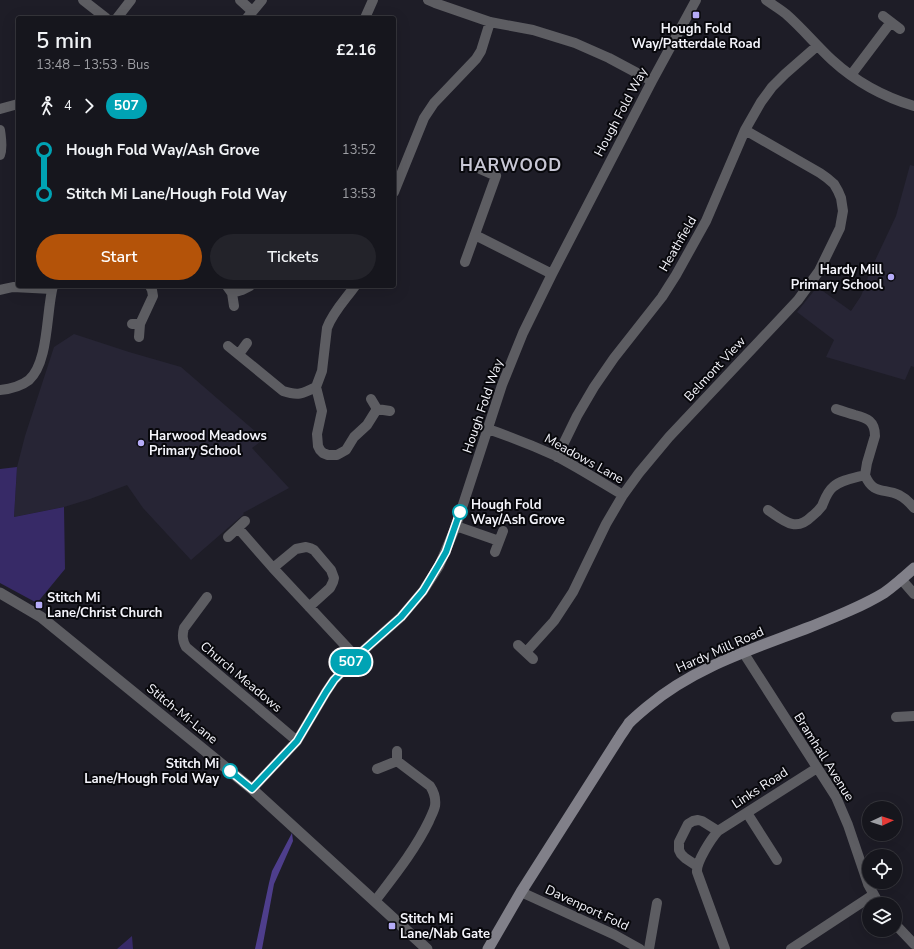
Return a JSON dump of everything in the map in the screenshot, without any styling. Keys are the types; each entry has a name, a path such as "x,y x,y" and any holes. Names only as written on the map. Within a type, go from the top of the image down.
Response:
{"main road":[{"name":"Hardy Mill Road","path":"490,948 521,892 619,738 630,723 640,713 667,691 702,670 744,652 836,617 869,602 914,568"}],"street":[{"path":"84,0 104,16"},
{"path":"119,16 131,0"},
{"path":"240,0 250,14 262,0"},
{"path":"366,16 373,0"},
{"path":"428,0 490,22 533,30 575,43 610,58 652,80"},
{"name":"Hough Fold Way","path":"252,789 297,741 334,680 356,657 401,617 423,591 446,552 456,526 502,385 523,333 652,80 696,0"},
{"path":"766,0 798,25 817,46 851,75 888,96 914,106"},
{"path":"883,16 900,28"},
{"path":"396,187 424,118 434,103 476,59 481,51 490,22"},
{"path":"851,75 891,22"},
{"name":"Heathfield","path":"557,457 577,416 594,387 614,358 662,297 676,275 706,221 745,130 761,102 772,87 785,74 817,46"},
{"path":"0,109 16,105"},
{"path":"0,130 2,140 0,155"},
{"name":"Belmont View","path":"518,645 529,655 569,598 606,524 623,495 639,473 669,437 798,300 819,271 840,228 843,212 842,204 838,190 834,184 820,173 745,130"},
{"path":"466,262 496,176 480,169"},
{"path":"475,235 552,274"},
{"path":"0,290 16,287"},
{"path":"0,390 14,388 21,385 34,375 44,349 52,288"},
{"path":"139,337 136,324 153,296 151,288"},
{"path":"234,306 230,289 242,290 246,288"},
{"path":"353,288 336,310 327,328 322,371 316,387 322,411 317,441 323,454 332,456 346,450 354,437 367,425 377,409"},
{"path":"239,354 248,343"},
{"path":"228,346 283,391 292,394 303,394 316,387"},
{"path":"371,399 377,409"},
{"path":"836,408 849,418 866,418 874,425 875,436 865,475 867,481 878,490 904,498 914,508"},
{"path":"377,409 390,411"},
{"name":"Meadows Lane","path":"488,429 557,457 623,495"},
{"path":"768,510 780,513 789,523 796,525 802,524 820,508 829,491 834,486 840,482 865,475"},
{"path":"228,537 245,521"},
{"path":"456,526 499,542"},
{"path":"238,528 356,657"},
{"path":"495,552 503,531"},
{"path":"273,568 296,549 306,547 314,550 331,570 334,578 330,588 309,607"},
{"path":"901,579 914,594"},
{"name":"Stitch-Mi-Lane","path":"0,593 41,617 252,789 427,949"},
{"name":"Church Meadows","path":"207,597 197,602 184,628 182,638 186,648 297,741"},
{"name":"Bramhall Avenue","path":"744,652 836,797 843,811 873,895"},
{"path":"896,717 914,716"},
{"path":"376,901 423,833 434,808 438,794 397,756 377,769"},
{"name":"Links Road","path":"697,866 710,841 718,831 817,768"},
{"path":"747,813 773,859"},
{"path":"718,831 702,821 693,821 688,824 680,842 679,850 684,858 697,866 697,872 725,949"},
{"name":"Davenport Fold","path":"521,892 615,935 640,949"},
{"path":"793,949 873,895"},
{"path":"649,949 657,903"},
{"path":"902,931 914,944"}],"shaded area":[{"name":"Hardy Mill Primary School","path":"910,165 914,166 914,367 911,366 905,380 826,357 834,340 797,312 817,287 851,311 861,296 872,267 896,216"},
{"name":"Harwood Meadows Primary School","path":"74,334 181,367 264,439 252,448 289,488 243,513 244,514 191,560 143,508 127,485 64,507 14,517 17,467 25,436 54,347"},
{"path":"17,467 14,517 64,507 65,569 37,603 0,583 0,469"},
{"path":"292,833 293,841 274,884 262,949 255,949 272,871"},
{"path":"132,936 133,949 117,949"}],"bus line":[{"name":"507","path":"230,771 252,789 290,750 303,733 334,680 356,657 401,617 423,591 446,552 460,512"}],"place":[{"name":"Hough Fold Way/Patterdale Road","path":"696,15"},
{"name":"Hardy Mill Primary School","path":"891,277"},
{"name":"Harwood Meadows Primary School","path":"141,443"},
{"name":"Hough Fold Way/Ash Grove","path":"460,512"},
{"name":"Stitch Mi Lane/Christ Church","path":"39,605"},
{"name":"Stitch Mi Lane/Hough Fold Way","path":"230,771"},
{"name":"Stitch Mi Lane/Nab Gate","path":"392,926"}],"district":[{"name":"HARWOOD","path":"511,165"}]}
